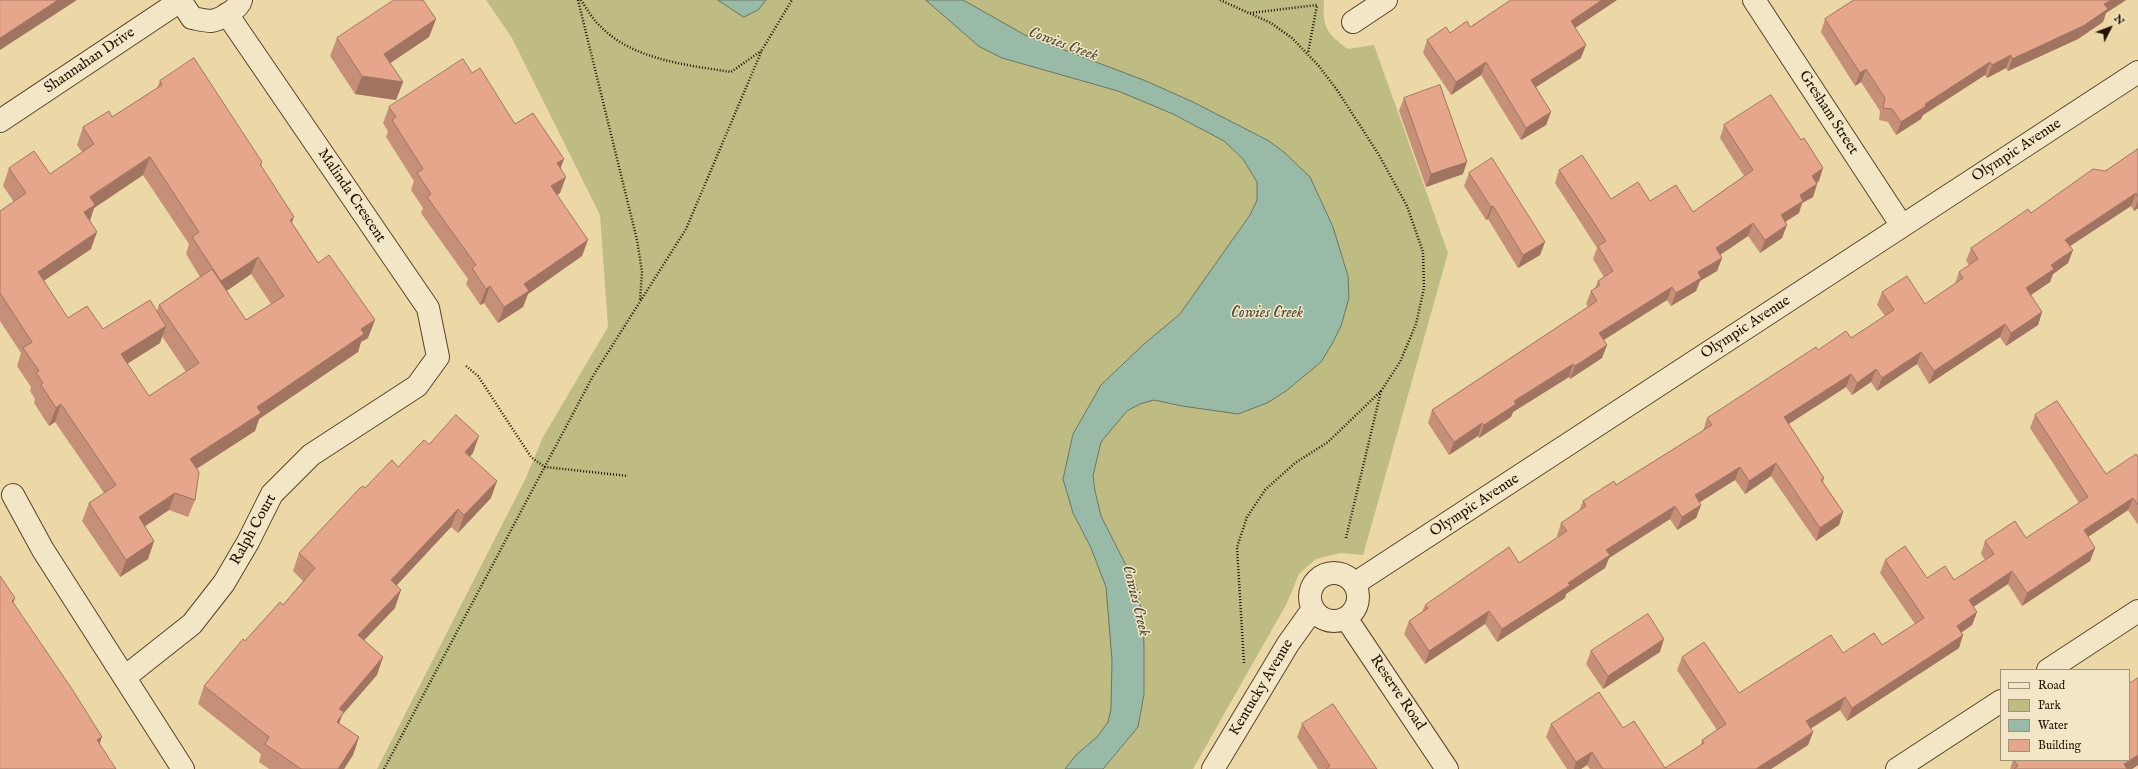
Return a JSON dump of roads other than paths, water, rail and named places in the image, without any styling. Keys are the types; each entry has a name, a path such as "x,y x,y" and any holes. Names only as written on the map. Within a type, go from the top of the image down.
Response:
{"street":[{"path":"180,0 192,18 211,21 234,7"},
{"name":"Shannahan Drive","path":"0,121 180,0"},
{"path":"1353,22 1386,0"},
{"name":"Gresham Street","path":"1754,0 1902,226"},
{"name":"Malinda Crescent","path":"234,7 428,308 438,357 417,386"},
{"name":"Olympic Avenue","path":"1354,584 2138,72"},
{"name":"Ralph Court","path":"125,677 192,624 224,583 248,542 272,494 310,455 417,386"},
{"path":"13,495 43,550 183,769"},
{"path":"1333,573 1349,578 1354,584 1357,592 1356,606 1346,618 1331,621 1318,615 1313,609 1310,601 1310,593 1313,585 1318,579 1333,573"},
{"name":"Kentucky Avenue","path":"1213,769 1288,644 1313,609"},
{"path":"2050,669 2138,611"},
{"name":"Reserve Road","path":"1346,618 1447,769"},
{"path":"1897,769 2000,702"}],"water":[{"path":"718,0 766,0 758,10 744,17"},
{"name":"Cowies Creek","path":"926,0 963,0 1025,35 1146,81 1193,102 1269,141 1285,153 1310,177 1333,227 1348,276 1349,298 1341,326 1332,344 1321,362 1286,391 1267,403 1238,414 1182,406 1154,400 1140,404 1127,411 1101,442 1093,476 1095,491 1101,516 1136,585 1143,619 1144,647 1144,694 1138,727 1103,769 1065,769 1076,755 1097,737 1108,722 1111,709 1112,660 1106,587 1091,548 1073,513 1063,479 1073,434 1101,385 1144,344 1180,314 1250,215 1257,200 1257,182 1243,159 1224,141 1173,114 1118,91 1002,58 980,47"}]}
